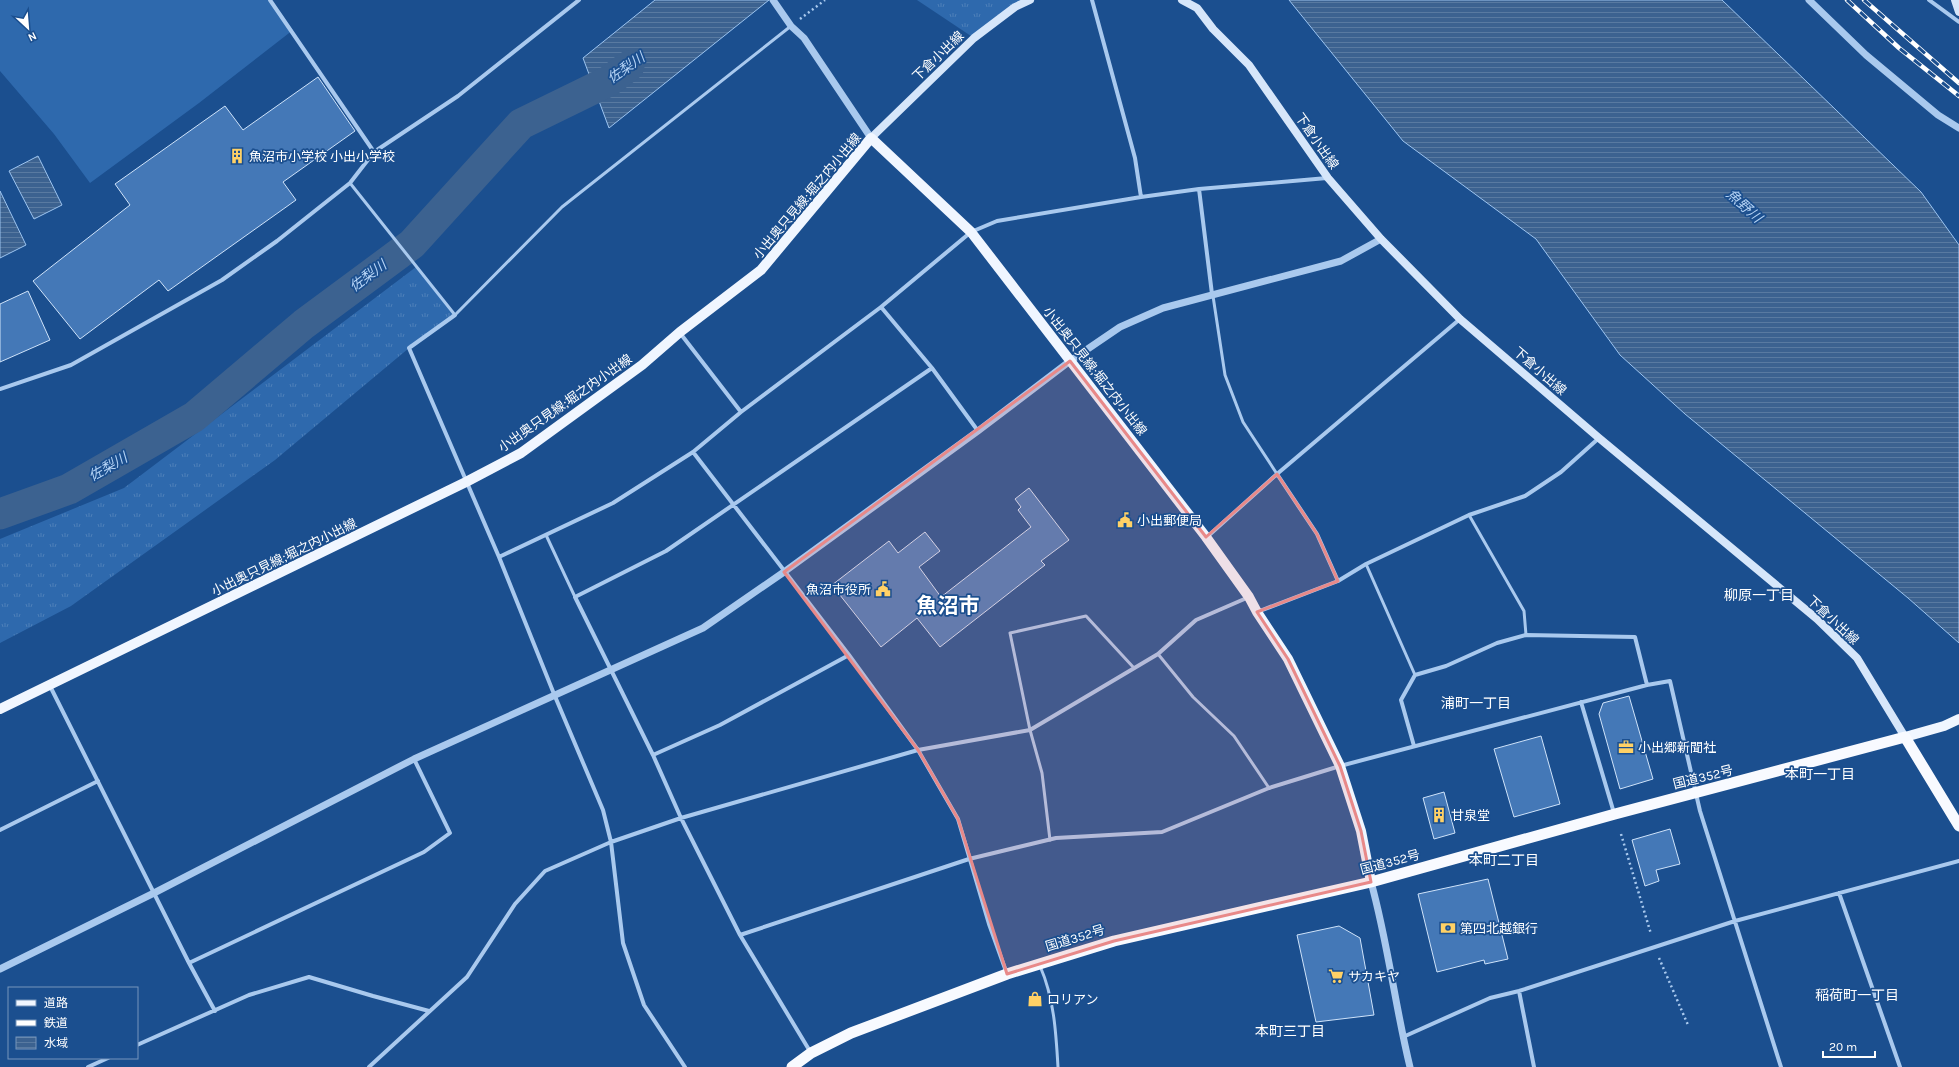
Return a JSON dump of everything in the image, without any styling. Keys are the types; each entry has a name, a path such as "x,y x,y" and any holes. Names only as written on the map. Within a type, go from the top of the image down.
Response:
{"highway":[{"name":"国道352号","path":"792,1067 811,1053 851,1033 1007,974 1114,941 1372,882 1615,814 1906,737"},
{"path":"1906,737 1959,826"}],"main road":[{"name":"下倉小出線","path":"870,138 974,38 1015,7 1030,0"},
{"name":"下倉小出線","path":"1182,0 1197,8 1213,29 1249,65 1328,178 1381,238 1460,319 1599,438 1811,614 1857,658 1906,737"},
{"path":"1955,0 1959,12"},
{"name":"小出奥只見線;堀之内小出線","path":"0,709 466,482 522,453 642,365 680,332 761,270 870,138 970,232 1206,537 1249,597 1257,612 1288,659 1340,766 1361,832 1372,882"},
{"path":"1906,737 1944,726 1959,719"}],"street":[{"path":"270,0 374,152"},
{"path":"0,389 71,365 222,280 277,241 350,183 374,152 458,96 579,0"},
{"path":"773,0 791,26 804,38 870,138"},
{"path":"1092,0 1136,158 1141,197"},
{"path":"1809,0 1866,55 1938,115 1959,128"},
{"path":"1929,0 1959,22"},
{"path":"499,557 613,503 693,452 741,412 881,307 970,232 997,221 1141,197 1199,189 1328,178"},
{"path":"1199,189 1212,294"},
{"path":"0,969 154,893 414,759 554,694 703,628 784,572 978,431 1070,361 1120,327 1164,308 1212,294 1341,261 1381,238"},
{"path":"881,307 932,368 978,431"},
{"path":"455,315 409,348 499,557 554,694 603,810 611,842 623,943 644,1006 685,1067"},
{"path":"1206,537 1277,474 1460,319"},
{"path":"680,332 741,412"},
{"path":"811,1053 740,935 681,818 575,597 666,551 932,368"},
{"path":"1257,612 1338,581 1366,564 1469,515 1526,496 1561,472 1599,438"},
{"path":"693,452 849,655 918,750 958,819 989,924 1007,974"},
{"path":"1277,474 1317,534 1338,581"},
{"path":"369,1067 467,977 514,904 545,871 611,842 681,818 918,750 1030,730 1158,654 1196,620 1249,597"},
{"path":"1414,746 1401,700 1415,675 1446,666 1497,643 1526,635 1635,637 1648,684"},
{"path":"652,755 720,725 849,655"},
{"path":"740,935 969,859 1050,840 1162,832 1269,788 1340,766 1648,684 1670,681 1696,793 1781,1067"},
{"path":"50,685 189,963 215,1011"},
{"path":"1581,702 1615,814"},
{"path":"189,963 424,852 450,833 414,759"},
{"path":"0,830 98,781"},
{"path":"1403,1036 1490,998 1519,991 1736,921 1959,861"},
{"path":"1372,882 1383,927 1410,1067"},
{"path":"1839,893 1900,1067"},
{"path":"138,1045 249,995 309,977 429,1011"},
{"path":"1519,991 1534,1067"},
{"path":"88,1067 106,1059"}],"lane":[{"path":"350,183 455,315 562,207 791,26"},
{"path":"1212,294 1225,375 1243,422 1277,474"},
{"path":"1469,515 1524,611 1526,635"},
{"path":"546,535 575,597"},
{"path":"1366,564 1415,675"},
{"path":"1050,840 1042,773 1030,730 1010,633 1086,616 1134,668"},
{"path":"1158,654 1193,697 1234,736 1269,788"},
{"path":"1039,964 1047,983 1056,1028 1058,1067"}],"path":[{"path":"791,26 826,0"},
{"path":"1621,834 1651,934"},
{"path":"1659,958 1688,1025"}],"highlighted area":[{"path":"1070,361 1206,537 1277,474 1317,534 1338,581 1257,612 1288,659 1340,766 1361,831 1371,882 1114,941 1007,974 958,819 918,750 784,572"}],"green space":[{"path":"0,0 271,0 293,30 199,103 90,183 54,134 0,71"},
{"path":"917,0 1030,0 974,38"},
{"path":"416,267 455,315 409,348 275,460 71,606 0,643 0,539 124,488"}],"water":[{"path":"655,0 769,0 609,128 583,58"},
{"name":"魚野川","path":"1289,0 1722,0 1921,192 1959,245 1959,643 1908,598 1685,414 1620,355 1536,239 1403,141"},
{"path":"38,156 62,205 34,219 9,171"},
{"path":"0,191 26,245 0,258"}],"building":[{"name":"魚沼市小学校 小出小学校","path":"318,77 355,131 283,182 296,200 168,291 159,280 80,339 33,281 130,205 115,184 225,106 243,130"},
{"path":"28,291 50,340 0,362 0,304"},
{"name":"魚沼市役所","path":"1029,488 1069,540 1041,561 1045,565 940,647 917,618 881,647 832,585 889,541 898,553 925,532 940,551 919,567 941,597 1031,527 1018,510 1021,507 1015,499"},
{"name":"小出郷新聞社","path":"1629,696 1653,779 1620,789 1599,714 1603,703"},
{"path":"1541,736 1560,804 1514,817 1494,749"},
{"name":"甘泉堂","path":"1444,792 1455,833 1434,839 1423,798"},
{"path":"1670,829 1680,864 1656,870 1659,881 1645,886 1632,840"},
{"path":"1488,879 1508,959 1485,964 1484,960 1437,972 1418,894"},
{"name":"サカキヤ","path":"1339,926 1360,938 1374,1015 1316,1022 1297,935"}],"waterway":[{"name":"佐梨川","path":"0,514 69,489 194,417 304,324 412,244 521,124 609,81 629,66"}],"railway":[{"path":"1847,0 1899,48 1959,96"},
{"path":"1864,0 1959,83"}],"place":[{"name":"魚沼市小学校 小出小学校","path":"237,156"},
{"name":"小出郵便局","path":"1125,520"},
{"name":"魚沼市役所","path":"883,589"},
{"name":"小出郷新聞社","path":"1626,747"},
{"name":"甘泉堂","path":"1439,815"},
{"name":"第四北越銀行","path":"1448,928"},
{"name":"サカキヤ","path":"1336,976"},
{"name":"ロリアン","path":"1035,999"}],"district":[{"name":"柳原一丁目","path":"1759,595"},
{"name":"魚沼市","path":"948,606"},
{"name":"浦町一丁目","path":"1476,703"},
{"name":"本町一丁目","path":"1820,774"},
{"name":"本町二丁目","path":"1504,860"},
{"name":"稲荷町一丁目","path":"1857,995"},
{"name":"本町三丁目","path":"1290,1031"}]}
